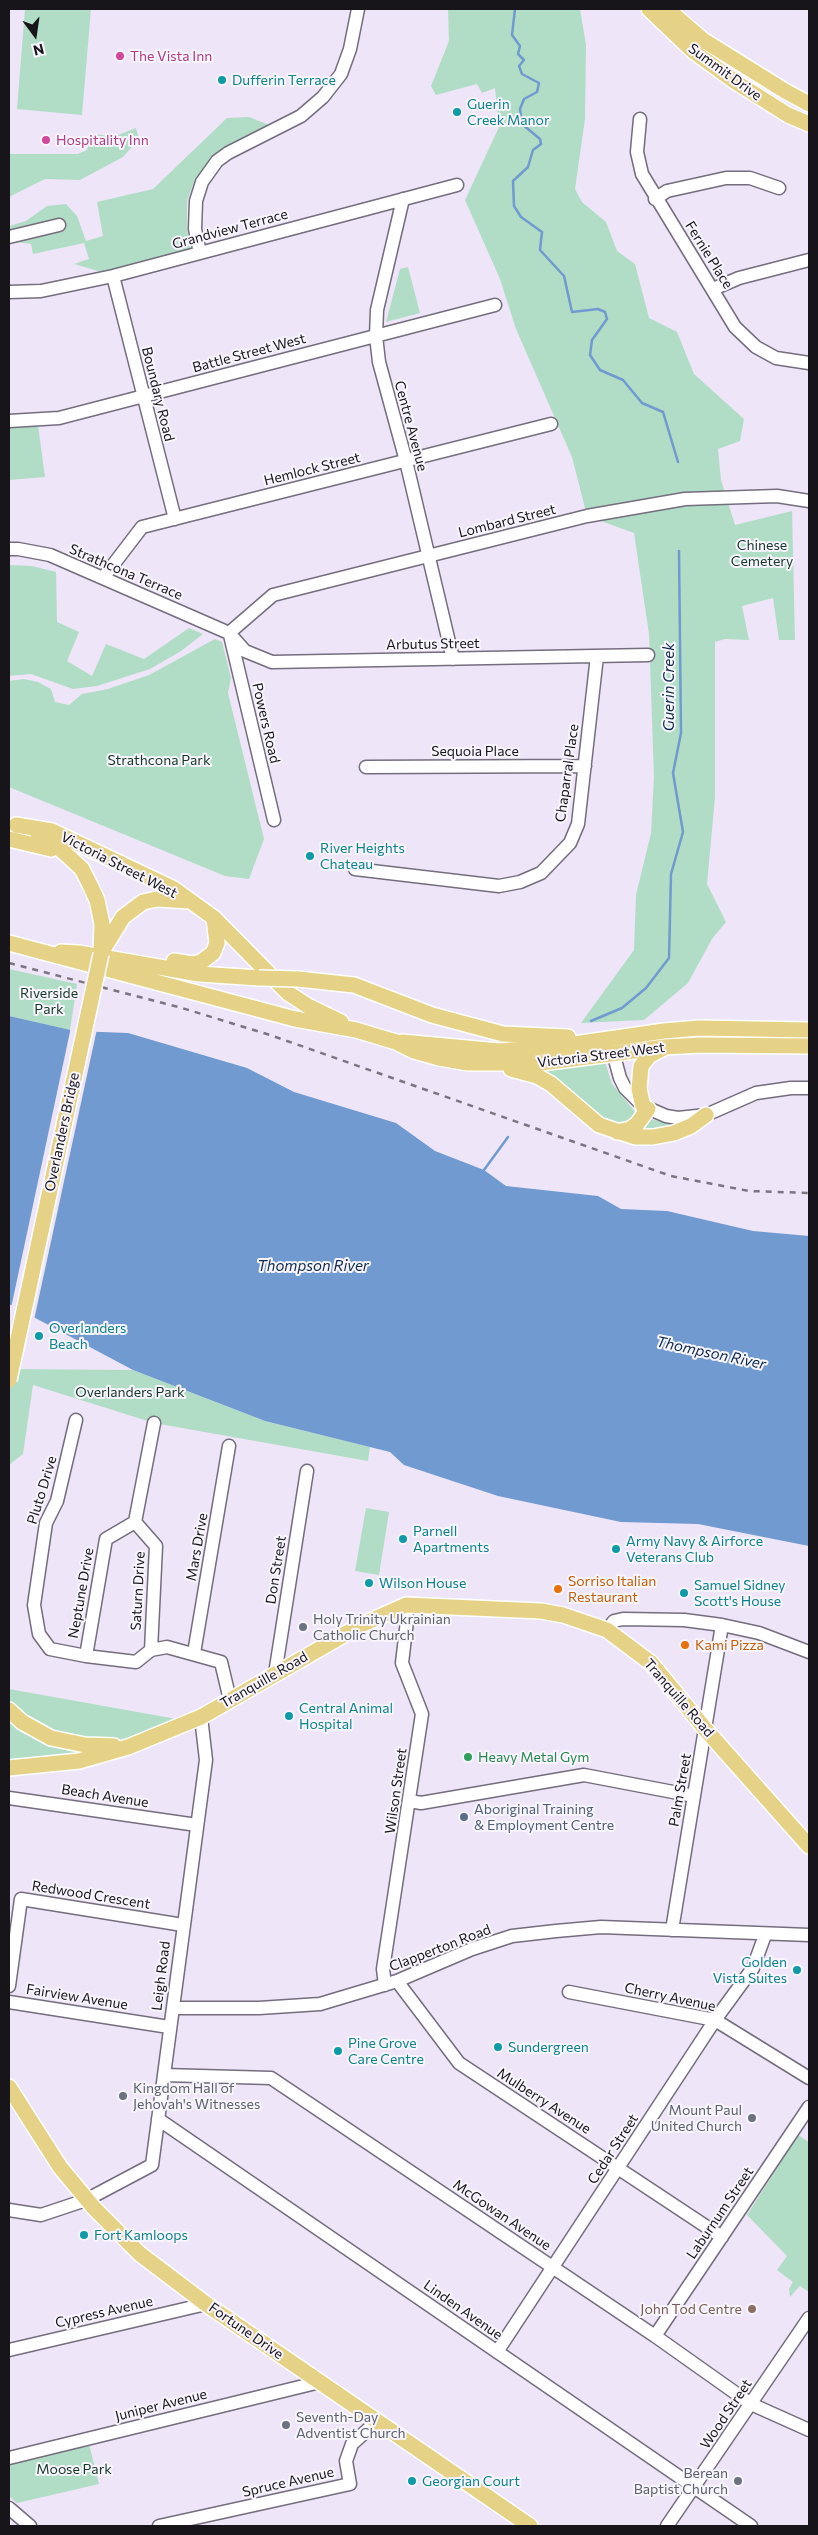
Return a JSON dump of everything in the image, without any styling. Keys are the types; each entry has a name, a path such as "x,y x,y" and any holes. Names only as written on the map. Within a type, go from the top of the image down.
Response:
{"main road":[{"name":"Summit Drive","path":"649,9 693,51 734,81 809,126"},
{"name":"Summit Drive","path":"666,9 703,40 807,102"},
{"path":"11,827 61,853"},
{"name":"Victoria Street West","path":"11,827 52,831 174,889 214,918 288,993 308,1006 356,1030"},
{"path":"9,839 61,853"},
{"name":"Victoria Street West","path":"61,853 82,869 90,885"},
{"name":"Overlanders Bridge","path":"9,1380 101,954 102,924 97,900 90,885"},
{"path":"101,954 123,917 143,902 157,899 189,901"},
{"path":"127,961 159,959 192,964 200,962 213,953 217,943 214,918"},
{"name":"Victoria Street West","path":"9,943 42,951 70,961 295,1019 356,1030 396,1042 414,1051 438,1058 492,1065 541,1063 665,1047 809,1046"},
{"path":"42,951 79,953 199,974 298,979 354,985 432,1015 502,1034 534,1037 610,1038"},
{"name":"Victoria Street West","path":"396,1042 417,1042 499,1051 546,1048 610,1038 699,1028 809,1030"},
{"path":"617,1132 630,1129 637,1124 645,1107 639,1089 641,1066 650,1055 665,1047"},
{"path":"492,1065 537,1076 565,1094 589,1118 617,1132 635,1137 664,1136 691,1126 706,1115"},
{"name":"Tranquille Road","path":"9,1768 79,1761 128,1747 201,1717 361,1625 406,1605 541,1612 563,1615 607,1630 652,1663 706,1730 809,1846"},
{"path":"9,1710 22,1722 50,1738 85,1745 128,1747"},
{"name":"Fortune Drive","path":"9,2087 55,2159 86,2200 140,2254 206,2304 530,2526"}],"street":[{"path":"200,253 195,229 196,201 202,182 217,162 228,152 301,116 324,97 341,74 350,48 358,9"},
{"name":"Fernie Place","path":"640,119 637,152 642,174 655,199 736,327 756,347 776,358 809,363"},
{"path":"655,199 666,192 726,178 750,178 779,188"},
{"name":"Grandview Terrace","path":"9,292 41,291 113,276 457,185"},
{"name":"Centre Avenue","path":"403,199 377,310 376,336 379,362 406,461 452,658"},
{"path":"9,237 59,225"},
{"path":"713,289 739,278 809,260"},
{"name":"Boundary Road","path":"113,276 175,519"},
{"name":"Battle Street West","path":"9,421 59,418 495,306"},
{"name":"Hemlock Street","path":"103,578 142,527 551,424"},
{"name":"Lombard Street","path":"229,633 273,596 587,516 685,499 777,496 809,501"},
{"name":"Strathcona Terrace","path":"9,549 18,548 50,555 229,633"},
{"name":"Arbutus Street","path":"229,633 245,651 272,662 648,655"},
{"name":"Powers Road","path":"229,633 274,820"},
{"name":"Chaparral Place","path":"355,869 499,886 520,882 541,873 570,843 578,824 597,656"},
{"name":"Sequoia Place","path":"366,767 585,766"},
{"path":"610,1038 622,1084 645,1107 666,1116 678,1118 706,1115 756,1093 791,1088 809,1088"},
{"name":"Pluto Drive","path":"76,1420 57,1501 46,1523 34,1605 39,1634 50,1650 86,1656 136,1662 151,1650"},
{"path":"134,1522 154,1423"},
{"name":"Mars Drive","path":"194,1653 229,1446"},
{"name":"Don Street","path":"275,1674 307,1471"},
{"name":"Neptune Drive","path":"86,1656 106,1539 134,1522"},
{"name":"Saturn Drive","path":"134,1522 156,1546 151,1650"},
{"name":"Wilson Street","path":"385,1985 383,1969 422,1714 402,1663 407,1621 406,1605"},
{"path":"607,1630 614,1621 634,1618 684,1620 722,1625 759,1633 809,1652"},
{"name":"Palm Street","path":"672,1930 722,1625"},
{"path":"151,1650 167,1647 194,1653 220,1662 230,1700"},
{"name":"Leigh Road","path":"86,2200 152,2164 206,1760 201,1717"},
{"path":"410,1801 421,1803 584,1775 694,1796"},
{"name":"Beach Avenue","path":"9,1798 197,1825"},
{"name":"Redwood Crescent","path":"9,1986 21,1899 183,1924"},
{"name":"Clapperton Road","path":"173,2008 259,2008 320,2004 398,1981 472,1949 512,1936 601,1928 809,1935"},
{"name":"Cedar Street","path":"497,2352 716,2020 753,1968 765,1935"},
{"name":"Mulberry Avenue","path":"398,1981 460,2063 722,2237"},
{"name":"Cherry Avenue","path":"569,1992 716,2020 809,2078"},
{"name":"Fairview Avenue","path":"9,2002 169,2027"},
{"name":"McGowan Avenue","path":"164,2075 271,2078 655,2336 751,2404 809,2430"},
{"name":"Laburnum Street","path":"655,2336 809,2107"},
{"name":"Linden Avenue","path":"158,2119 751,2526"},
{"path":"9,2210 41,2215 86,2200"},
{"name":"Cypress Avenue","path":"9,2350 206,2304"},
{"name":"Wood Street","path":"667,2526 809,2318"},
{"name":"Juniper Avenue","path":"9,2458 320,2382"},
{"name":"Spruce Avenue","path":"160,2526 350,2484 346,2461 352,2444 375,2423 379,2422"},
{"path":"9,2508 30,2526"}],"green space":[{"path":"25,9 91,9 82,115 17,109"},
{"name":"Chinese Cemetery","path":"448,9 580,9 586,45 585,119 575,189 582,202 606,222 617,251 635,264 649,318 677,332 694,374 744,419 740,441 718,449 721,480 735,525 792,511 795,640 779,640 773,598 742,606 749,640 725,639 715,642 715,797 707,884 726,922 712,939 688,983 644,1020 581,1023 634,950 636,895 651,833 654,777 649,634 634,533 587,516 572,457 516,329 500,279 465,200 499,127 495,88 482,93 477,84 436,95 431,86 449,41"},
{"path":"249,117 269,125 242,139 212,159 195,179 187,201 187,230 191,249 102,272 74,264 89,259 84,243 33,254 31,244 9,241 9,226 26,221 47,206 66,204 77,216 86,241 103,236 97,202 153,189 227,118"},
{"path":"136,128 139,139 123,157 80,180 45,179 9,197 9,154 78,154 87,150 91,137 96,134 113,137"},
{"path":"408,267 420,313 386,322 400,269"},
{"path":"38,425 45,477 9,480 9,427"},
{"path":"9,565 32,566 56,572 57,622 79,632 67,661 92,676 106,644 144,659 189,628 203,634 181,651 150,669 97,686 73,689 31,674 9,676"},
{"name":"Strathcona Park","path":"215,639 222,642 231,678 228,693 264,839 249,879 225,876 9,787 9,681 24,679 38,682 51,689 55,702 69,705 82,694 108,689 149,675"},
{"name":"Riverside Park","path":"9,969 77,984 70,1030 9,1016"},
{"path":"605,1062 612,1084 636,1113 636,1116 627,1126 601,1120 537,1068"},
{"path":"649,1119 654,1120 678,1126 639,1132"},
{"name":"Overlanders Park","path":"9,1369 133,1370 265,1421 370,1447 368,1461 154,1423 33,1385 23,1454 9,1465"},
{"path":"366,1508 389,1512 379,1575 355,1571"},
{"path":"9,1689 182,1720 125,1743 60,1736 9,1706"},
{"path":"9,1715 100,1751 41,1763 9,1762"},
{"path":"798,2135 809,2142 809,2292 800,2286 790,2297 789,2289 793,2282 777,2270 787,2256 747,2215"},
{"name":"Moose Park","path":"89,2444 99,2484 17,2503 9,2496 9,2465"}],"water":[{"name":"Thompson River","path":"9,1016 75,1031 128,1033 247,1068 294,1092 396,1123 435,1151 484,1170 506,1186 598,1196 621,1209 667,1211 753,1231 809,1236 809,1546 698,1524 621,1522 498,1496 404,1465 390,1452 265,1421 133,1370 9,1304"}],"pier":[{"path":"71,1027 97,1029 34,1320 11,1308"}],"waterway":[{"name":"Guerin Creek","path":"515,9 512,35 520,46 518,54 524,60 519,66 522,74 539,83 537,92 524,99 520,109 522,124 540,139 541,144 533,150 528,167 513,181 514,206 521,217 542,232 540,250 564,276 572,312 598,309 605,312 607,319 592,340 590,355 600,370 623,380 642,403 663,412 678,462"},
{"name":"Guerin Creek","path":"591,1021 622,1008 646,988 669,958 671,874 683,832 673,773 681,733 679,551"},
{"name":"Guerin Creek","path":"484,1170 508,1137"}],"railway":[{"path":"9,963 182,1008 270,1035 671,1176 749,1191 809,1193"}],"place":[{"name":"The Vista Inn","path":"120,56"},
{"name":"Dufferin Terrace","path":"222,80"},
{"name":"Guerin Creek Manor","path":"457,112"},
{"name":"Hospitality Inn","path":"46,140"},
{"name":"River Heights Chateau","path":"310,856"},
{"name":"Overlanders Beach","path":"39,1336"},
{"name":"Parnell Apartments","path":"403,1539"},
{"name":"Army Navy & Airforce Veterans Club","path":"616,1549"},
{"name":"Wilson House","path":"369,1583"},
{"name":"Sorriso Italian Restaurant","path":"558,1589"},
{"name":"Samuel Sidney Scott's House","path":"684,1593"},
{"name":"Holy Trinity Ukrainian Catholic Church","path":"303,1627"},
{"name":"Kami Pizza","path":"685,1645"},
{"name":"Central Animal Hospital","path":"289,1716"},
{"name":"Heavy Metal Gym","path":"468,1757"},
{"name":"Aboriginal Training & Employment Centre","path":"464,1817"},
{"name":"Golden Vista Suites","path":"797,1970"},
{"name":"Sundergreen","path":"498,2047"},
{"name":"Pine Grove Care Centre","path":"338,2051"},
{"name":"Kingdom Hall of Jehovah's Witnesses","path":"123,2096"},
{"name":"Mount Paul United Church","path":"752,2118"},
{"name":"Fort Kamloops","path":"84,2235"},
{"name":"John Tod Centre","path":"752,2309"},
{"name":"Seventh-Day Adventist Church","path":"286,2425"},
{"name":"Georgian Court","path":"412,2481"},
{"name":"Berean Baptist Church","path":"738,2481"}]}
